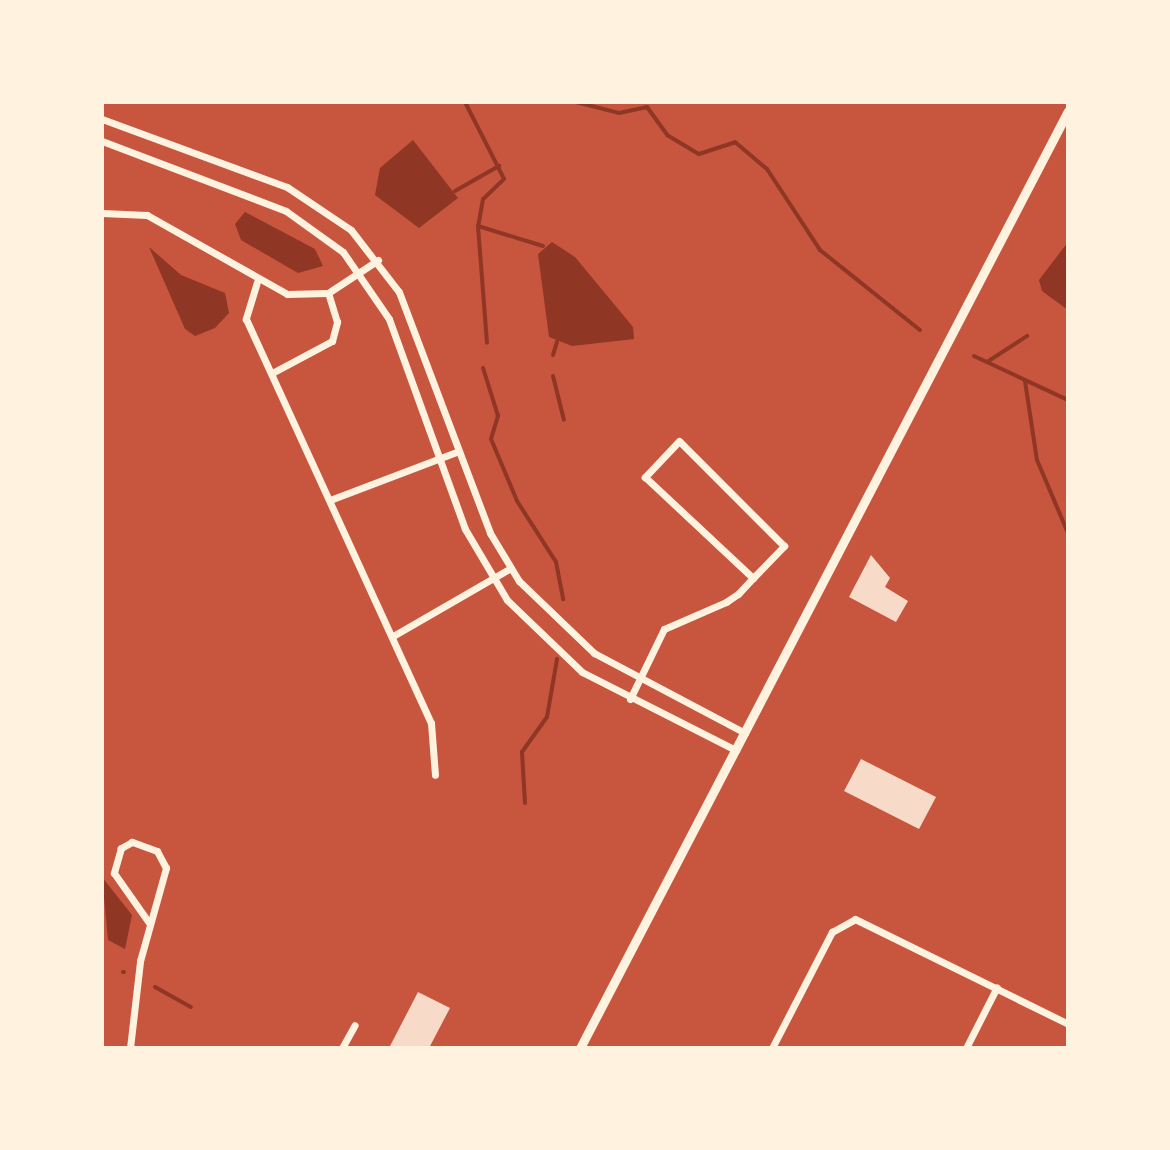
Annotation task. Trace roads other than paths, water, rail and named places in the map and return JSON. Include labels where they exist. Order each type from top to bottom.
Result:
[{"type":"street","points":[[580,1048],[1068,111]]},
{"type":"street","points":[[102,119],[287,187],[351,230],[378,260],[419,335],[459,451],[511,568],[568,635],[640,679],[745,733]]},
{"type":"street","points":[[102,141],[286,211],[361,273],[389,319],[439,458],[494,581],[562,657],[630,699],[736,750]]},
{"type":"street","points":[[102,213],[147,215],[257,282],[287,294],[328,293],[378,260]]},
{"type":"street","points":[[257,282],[246,319],[431,723],[435,775]]},
{"type":"street","points":[[272,373],[332,341],[337,322],[328,293]]},
{"type":"street","points":[[630,699],[664,629],[715,610],[753,578],[784,546],[679,441],[645,477],[753,578]]},
{"type":"street","points":[[330,500],[459,451]]},
{"type":"street","points":[[393,636],[494,581],[511,568]]},
{"type":"street","points":[[130,1048],[150,924],[166,868],[157,851],[132,842],[121,848],[114,873],[150,924]]},
{"type":"street","points":[[772,1048],[843,922],[869,921],[1068,1024]]},
{"type":"street","points":[[966,1048],[997,987]]},
{"type":"street","points":[[342,1048],[355,1025]]},
{"type":"waterway","points":[[465,102],[504,179],[483,199],[478,226],[487,343]]},
{"type":"waterway","points":[[576,102],[619,113],[647,107],[667,135],[699,154],[735,142],[767,169],[820,250],[920,330]]},
{"type":"waterway","points":[[455,191],[499,166]]},
{"type":"waterway","points":[[478,226],[543,246]]},
{"type":"waterway","points":[[987,362],[1027,336]]},
{"type":"waterway","points":[[553,355],[557,342]]},
{"type":"waterway","points":[[974,356],[1068,400]]},
{"type":"waterway","points":[[483,368],[498,416],[491,439],[517,501],[556,562],[563,599]]},
{"type":"waterway","points":[[553,376],[564,420]]},
{"type":"waterway","points":[[1025,381],[1037,460],[1068,533]]},
{"type":"waterway","points":[[525,803],[522,752],[547,717],[557,659]]},
{"type":"waterway","points":[[155,987],[191,1007]]}]
